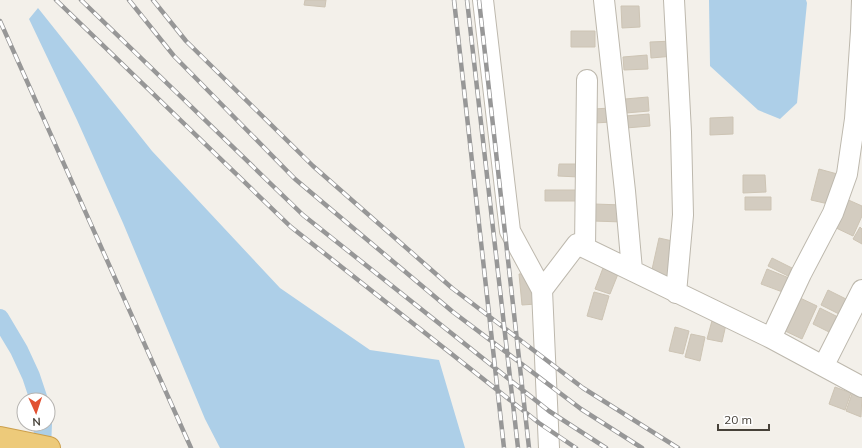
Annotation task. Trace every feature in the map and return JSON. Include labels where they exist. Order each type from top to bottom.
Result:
[{"type":"highway","points":[[0,438],[49,448]]},
{"type":"street","points":[[483,0],[510,231],[542,290],[550,448]]},
{"type":"street","points":[[604,0],[632,270]]},
{"type":"street","points":[[674,0],[681,124],[683,215],[676,293]]},
{"type":"street","points":[[771,338],[833,213],[847,174],[854,119],[862,0]]},
{"type":"street","points":[[585,248],[587,80]]},
{"type":"street","points":[[542,290],[577,244],[771,338],[824,365],[862,387]]},
{"type":"street","points":[[824,365],[862,290]]},
{"type":"water","points":[[709,0],[806,0],[807,3],[797,103],[780,119],[758,110],[710,66]]},
{"type":"water","points":[[38,8],[152,151],[280,288],[370,350],[439,360],[465,448],[220,448],[205,419],[123,223],[77,120],[29,19]]},
{"type":"building","points":[[305,0],[326,0],[325,7],[304,5]]},
{"type":"building","points":[[621,6],[639,6],[640,27],[622,28]]},
{"type":"building","points":[[571,31],[595,31],[595,47],[571,47]]},
{"type":"building","points":[[673,41],[674,56],[651,58],[650,42]]},
{"type":"building","points":[[647,55],[648,69],[624,70],[623,57]]},
{"type":"building","points":[[648,97],[649,111],[626,113],[625,99]]},
{"type":"building","points":[[611,108],[612,122],[594,123],[593,109]]},
{"type":"building","points":[[649,114],[650,126],[626,128],[625,116]]},
{"type":"building","points":[[733,117],[733,134],[710,135],[710,118]]},
{"type":"building","points":[[559,164],[579,164],[579,177],[558,176]]},
{"type":"building","points":[[819,169],[841,175],[833,205],[811,200]]},
{"type":"building","points":[[743,175],[765,175],[766,192],[743,193]]},
{"type":"building","points":[[545,190],[583,190],[583,201],[545,201]]},
{"type":"building","points":[[745,197],[771,197],[771,210],[745,210]]},
{"type":"building","points":[[844,198],[862,206],[862,216],[853,236],[832,226]]},
{"type":"building","points":[[594,204],[623,205],[623,222],[593,221]]},
{"type":"building","points":[[860,227],[862,229],[862,244],[853,239]]},
{"type":"building","points":[[659,238],[677,242],[670,277],[651,274]]},
{"type":"building","points":[[772,258],[792,268],[788,276],[768,266]]},
{"type":"building","points":[[603,268],[618,274],[610,294],[595,289]]},
{"type":"building","points":[[767,269],[794,280],[788,294],[761,284]]},
{"type":"building","points":[[532,273],[536,304],[522,305],[519,274]]},
{"type":"building","points":[[828,290],[848,300],[841,315],[821,305]]},
{"type":"building","points":[[594,292],[609,296],[602,320],[587,316]]},
{"type":"building","points":[[798,297],[817,306],[802,339],[783,330]]},
{"type":"building","points":[[820,308],[840,318],[833,334],[813,324]]},
{"type":"building","points":[[713,317],[727,320],[722,342],[707,339]]},
{"type":"building","points":[[675,327],[689,331],[683,354],[669,351]]},
{"type":"building","points":[[691,334],[705,337],[700,361],[685,357]]},
{"type":"building","points":[[835,387],[851,393],[845,410],[829,404]]},
{"type":"building","points":[[853,391],[862,394],[861,417],[846,411]]},
{"type":"waterway","points":[[0,318],[19,350],[36,392]]},
{"type":"waterway","points":[[42,448],[43,432]]},
{"type":"railway","points":[[56,0],[291,227],[539,423],[576,448]]},
{"type":"railway","points":[[81,0],[303,215],[549,411],[606,448]]},
{"type":"railway","points":[[129,0],[174,56],[295,179],[453,312],[581,409],[642,448]]},
{"type":"railway","points":[[153,0],[186,41],[313,166],[452,288],[583,388],[678,448]]},
{"type":"railway","points":[[454,0],[504,448]]},
{"type":"railway","points":[[467,0],[518,448]]},
{"type":"railway","points":[[479,0],[529,448]]},
{"type":"railway","points":[[0,21],[191,448]]}]
